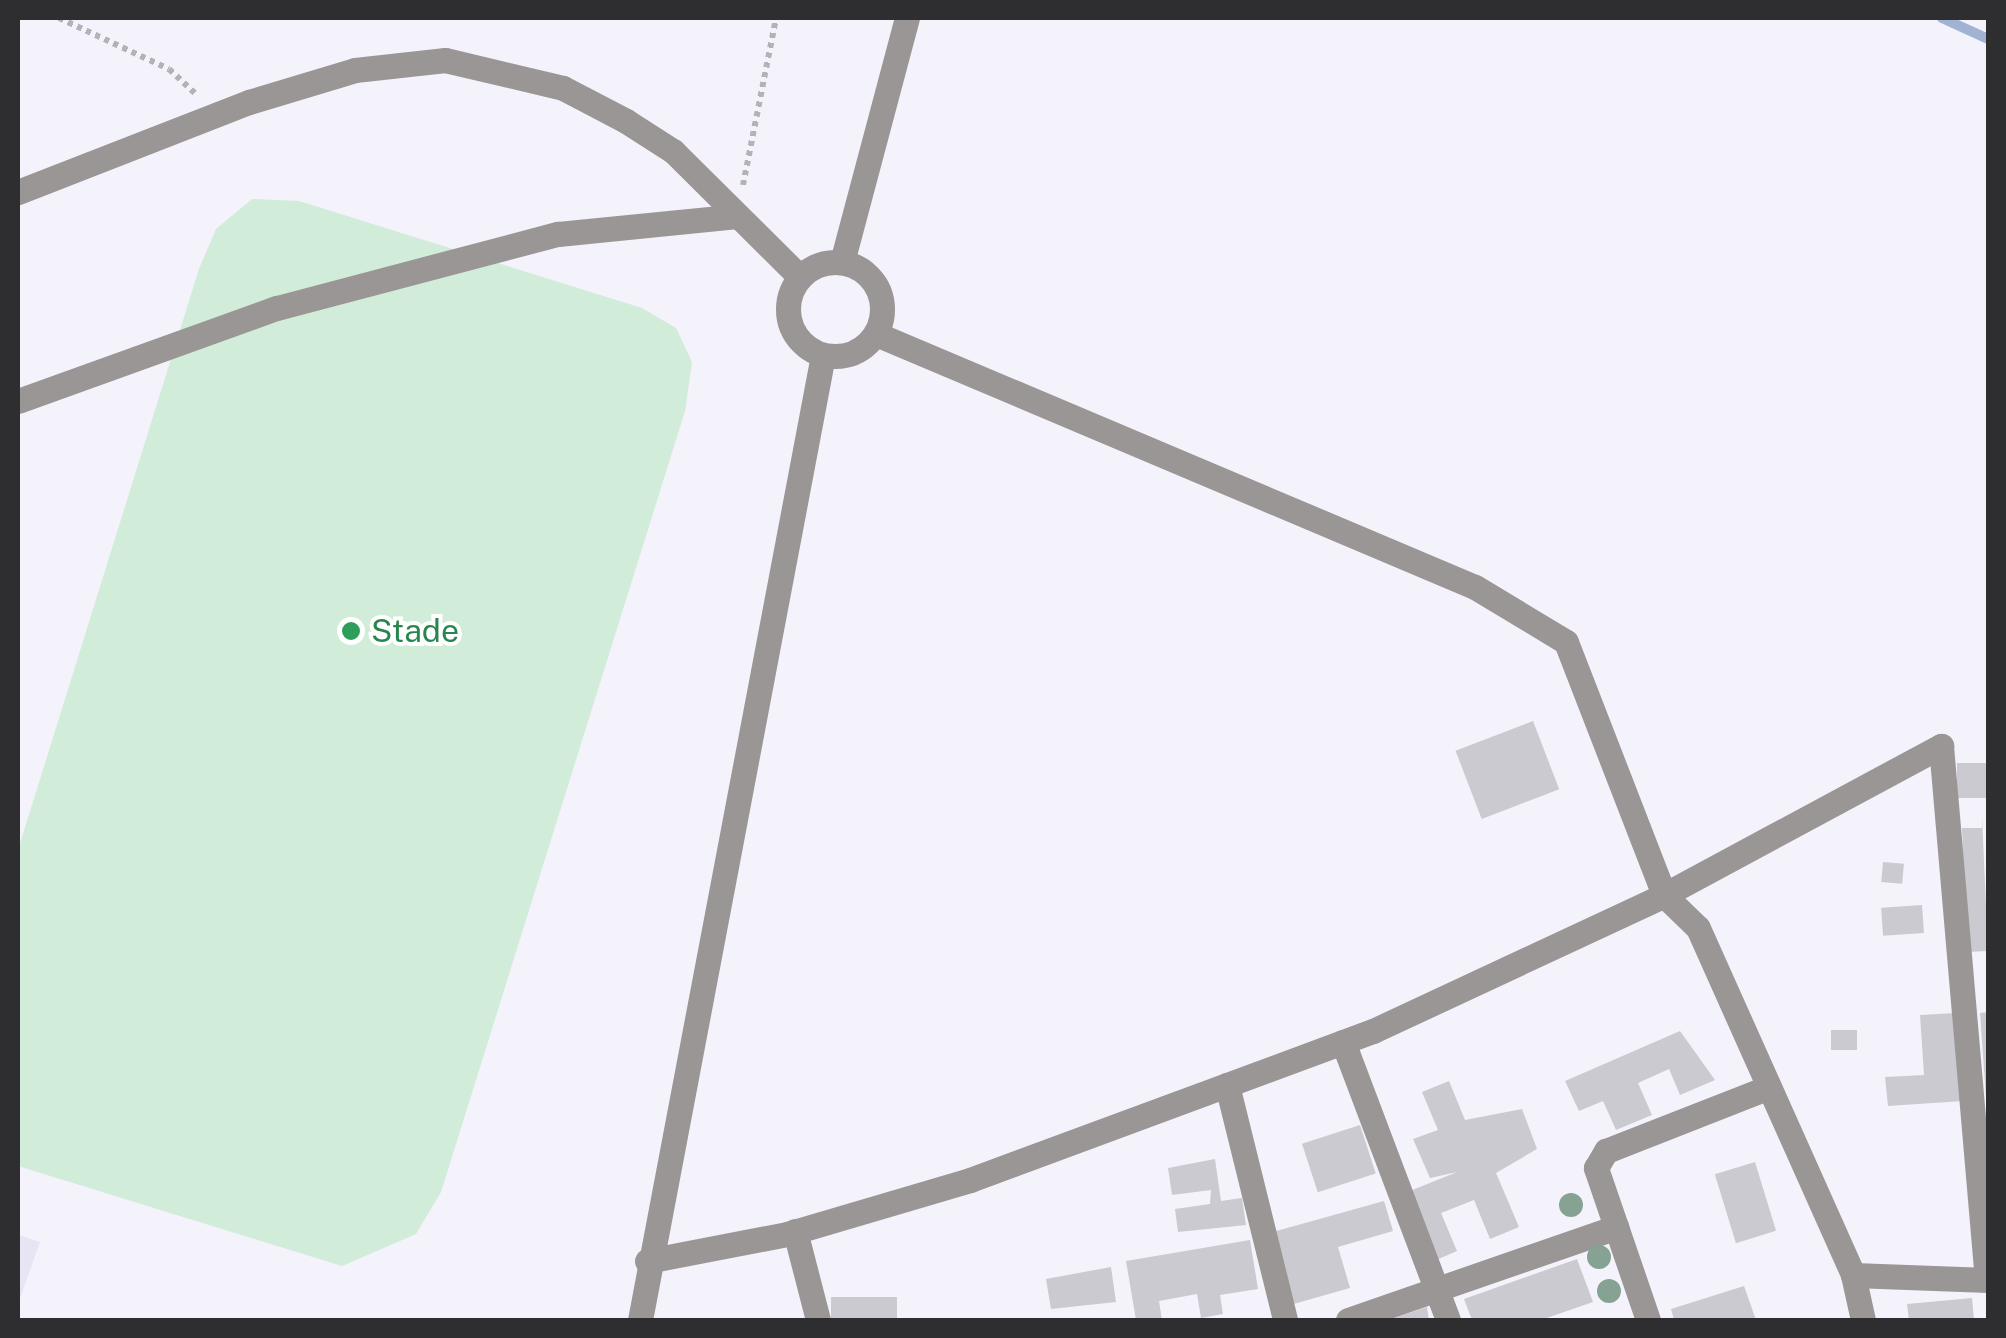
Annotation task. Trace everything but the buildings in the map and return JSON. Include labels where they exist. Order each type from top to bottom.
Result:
[{"type":"street","points":[[842,262],[907,18]]},
{"type":"street","points":[[18,192],[219,115],[355,70],[445,60],[501,68],[563,88],[657,141],[800,278]]},
{"type":"street","points":[[18,400],[277,308],[558,234],[658,217],[737,216]]},
{"type":"street","points":[[800,278],[842,262]]},
{"type":"street","points":[[800,278],[790,323],[823,355],[853,353],[876,334],[878,289],[842,262]]},
{"type":"street","points":[[876,334],[1540,618],[1583,670],[1664,895],[1698,928],[1852,1275],[1863,1320]]},
{"type":"street","points":[[640,1320],[647,1261],[823,355]]},
{"type":"street","points":[[647,1261],[795,1232],[970,1180],[1343,1042],[1664,895],[1941,746],[1988,1280],[1852,1275]]},
{"type":"street","points":[[1343,1042],[1448,1320]]},
{"type":"street","points":[[1227,1085],[1276,1319]]},
{"type":"street","points":[[1648,1320],[1596,1168],[1606,1151],[1768,1087]]},
{"type":"street","points":[[1348,1320],[1616,1227]]},
{"type":"street","points":[[795,1232],[818,1320]]},
{"type":"path","points":[[60,18],[169,69],[219,115]]},
{"type":"path","points":[[737,216],[776,18]]},
{"type":"shaded area","points":[[18,1235],[40,1242],[18,1304]]},
{"type":"green space","name":"Stade","points":[[252,199],[299,201],[642,308],[676,328],[692,362],[685,411],[441,1192],[416,1234],[342,1266],[18,1166],[18,850],[199,269],[216,229]]},
{"type":"waterway","points":[[1942,18],[1988,39]]},
{"type":"place","name":"Stade","points":[[351,631]]}]
